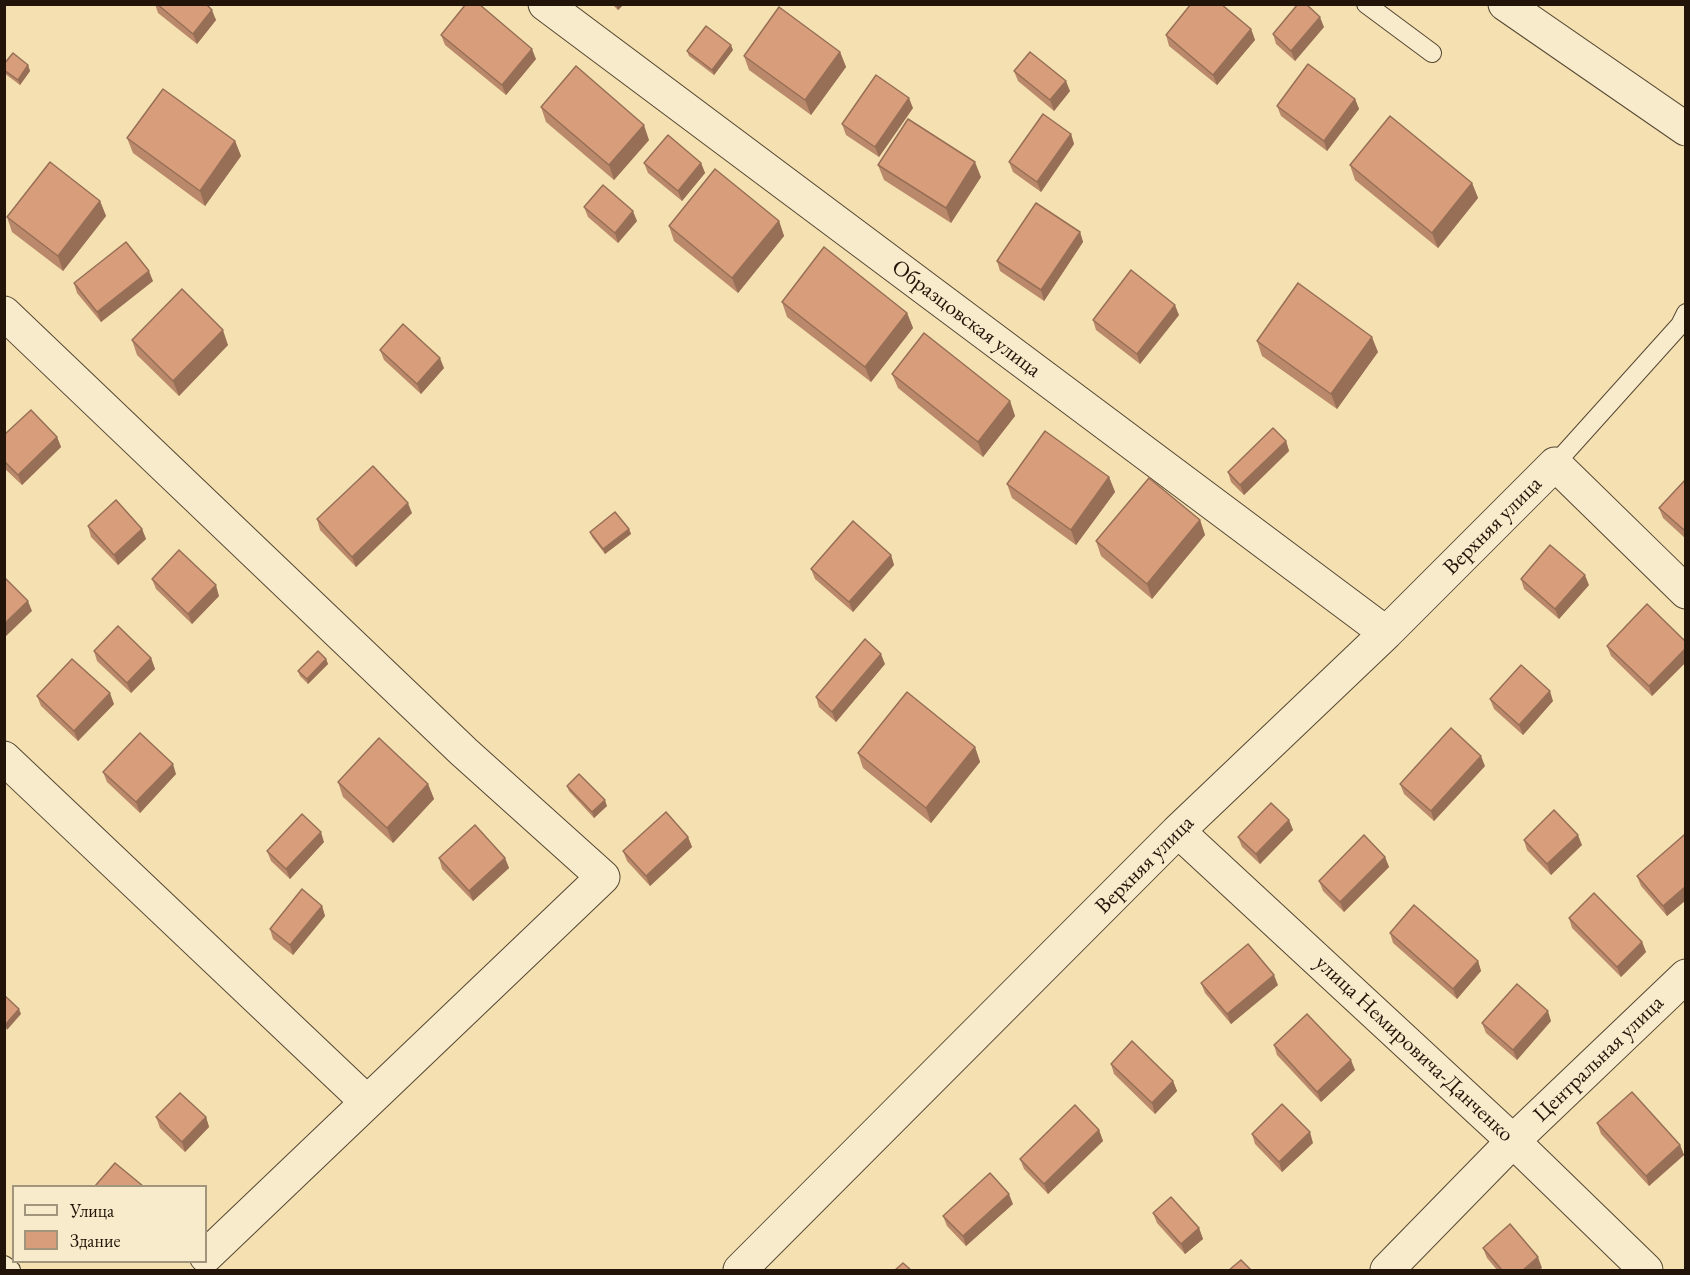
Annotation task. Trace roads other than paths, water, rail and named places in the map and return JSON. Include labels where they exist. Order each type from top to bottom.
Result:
[{"type":"street","name":"Образцовская улица","points":[[545,4],[1386,633]]},
{"type":"street","points":[[1507,5],[1686,129]]},
{"type":"street","points":[[4,313],[464,752],[603,877],[207,1255]]},
{"type":"street","name":"Верхняя улица","points":[[740,1270],[1178,831],[1386,633],[1555,464]]},
{"type":"street","points":[[1555,464],[1686,592]]},
{"type":"street","points":[[4,758],[367,1102]]},
{"type":"street","name":"улица Немировича-Данченко","points":[[1178,831],[1513,1141],[1646,1270]]},
{"type":"street","name":"Центральная улица","points":[[1387,1270],[1513,1141],[1686,976]]},
{"type":"lane","points":[[1366,4],[1432,53]]},
{"type":"lane","points":[[1555,464],[1680,325],[1686,313]]},
{"type":"lane","points":[[4,1265],[11,1270]]}]
